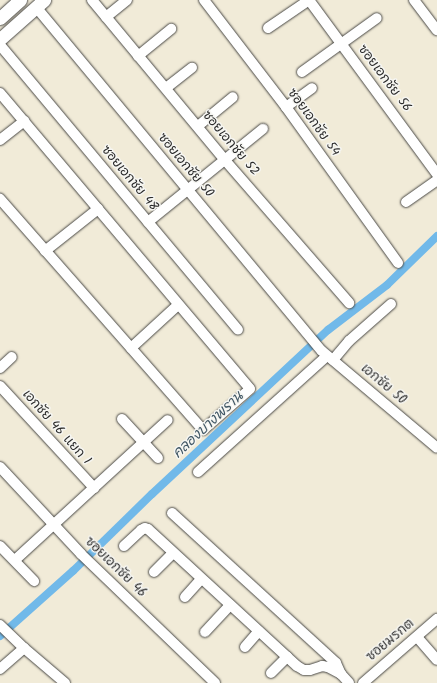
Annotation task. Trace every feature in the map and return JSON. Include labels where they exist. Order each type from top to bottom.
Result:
[{"type":"main road","points":[[0,18],[20,0]]},
{"type":"main road","points":[[0,39],[40,4]]},
{"type":"street","name":"ซอยเอกชัย 52","points":[[92,0],[224,159],[348,303]]},
{"type":"street","points":[[106,17],[127,0]]},
{"type":"street","name":"ซอยเอกชัย 54","points":[[204,0],[286,107],[398,263]]},
{"type":"street","points":[[268,28],[309,0]]},
{"type":"street","name":"ซอยเอกชัย 56","points":[[309,0],[437,174]]},
{"type":"street","points":[[414,0],[437,30]]},
{"type":"street","name":"ซอยเอกชัย 50","points":[[40,4],[188,189],[314,341]]},
{"type":"street","points":[[302,72],[377,18]]},
{"type":"street","points":[[138,56],[171,29]]},
{"type":"street","name":"ซอยเอกชัย 48","points":[[0,45],[238,330]]},
{"type":"street","points":[[166,88],[192,68]]},
{"type":"street","points":[[286,107],[312,88]]},
{"type":"street","points":[[0,93],[250,389],[203,430],[0,199]]},
{"type":"street","points":[[198,126],[233,97]]},
{"type":"street","points":[[0,140],[24,122]]},
{"type":"street","points":[[148,222],[263,129]]},
{"type":"street","points":[[406,202],[437,180]]},
{"type":"street","points":[[45,251],[98,209]]},
{"type":"street","points":[[198,472],[327,356],[350,341],[391,304]]},
{"type":"street","points":[[131,348],[178,305]]},
{"type":"street","name":"เอกชัย 50","points":[[314,341],[327,356],[437,448]]},
{"type":"street","points":[[0,368],[12,357]]},
{"type":"street","name":"เอกชัย 46 แยก 1","points":[[0,386],[94,488]]},
{"type":"street","points":[[122,419],[158,458]]},
{"type":"street","points":[[15,560],[168,420]]},
{"type":"street","name":"ซอยเอกชัย 46","points":[[0,468],[81,554],[215,683]]},
{"type":"street","points":[[172,513],[336,663],[341,674],[349,683]]},
{"type":"street","points":[[124,546],[145,528],[287,657],[304,670],[310,670],[322,666],[341,674]]},
{"type":"street","points":[[0,546],[34,581]]},
{"type":"street","points":[[154,572],[173,553]]},
{"type":"street","points":[[185,597],[202,579]]},
{"type":"street","points":[[205,632],[230,605]]},
{"type":"street","name":"ซอยมรกต","points":[[362,683],[437,619]]},
{"type":"street","points":[[0,625],[65,683]]},
{"type":"street","points":[[245,647],[259,631]]},
{"type":"street","points":[[417,637],[437,660]]},
{"type":"street","points":[[0,669],[24,648]]},
{"type":"street","points":[[271,672],[287,657]]},
{"type":"waterway","name":"คลองบางพราน","points":[[0,636],[73,571],[152,494],[328,330],[387,285],[437,236]]}]
